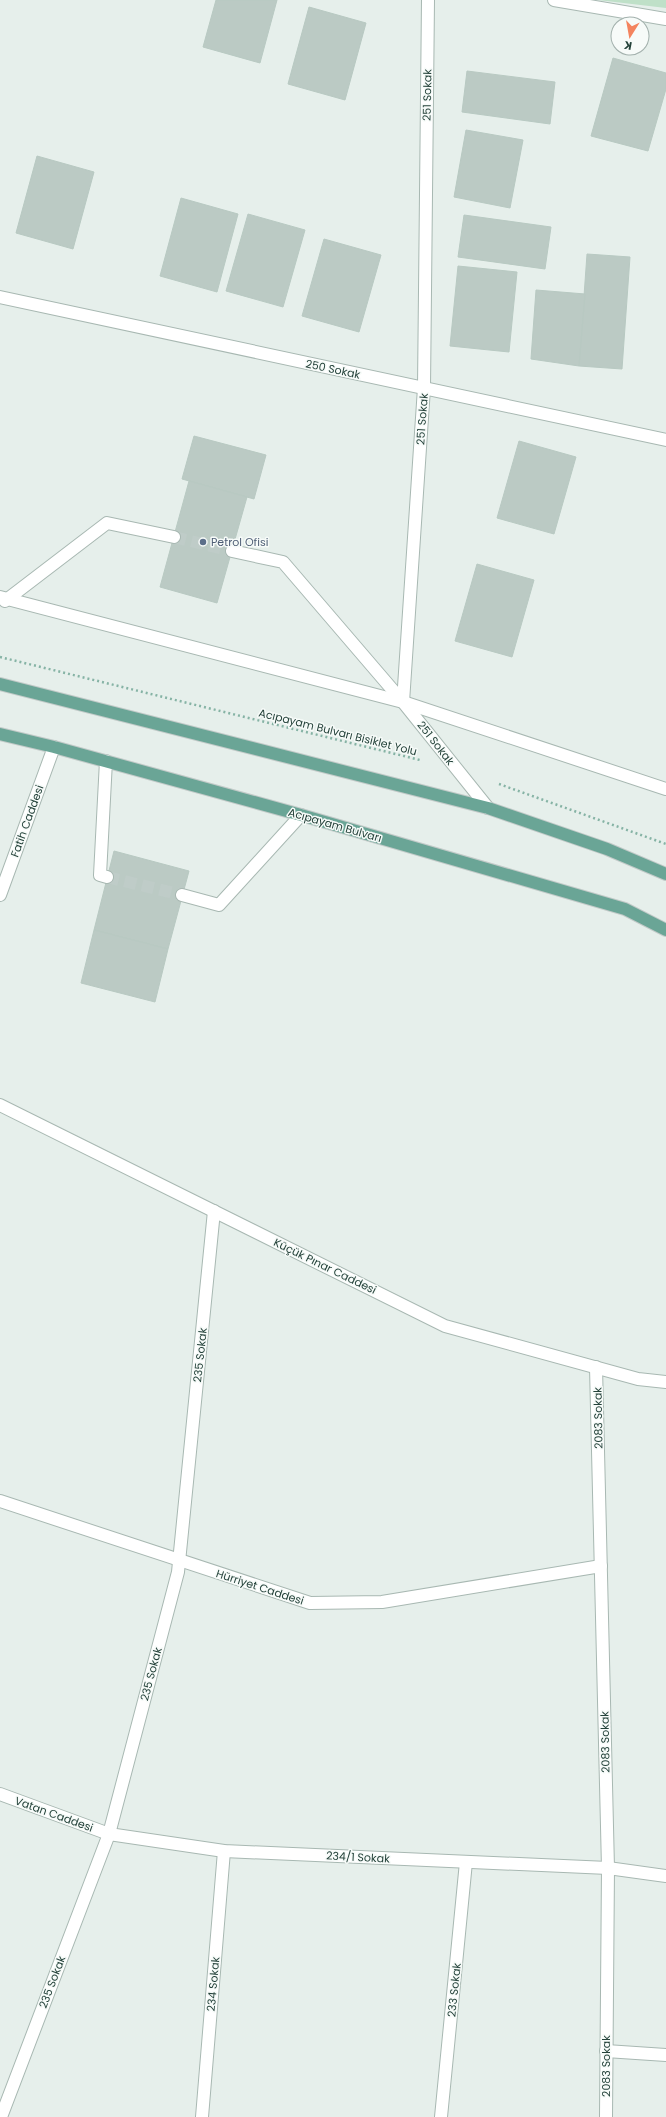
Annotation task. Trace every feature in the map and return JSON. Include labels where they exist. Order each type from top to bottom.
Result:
[{"type":"main road","points":[[0,684],[488,808],[608,849],[666,874]]},
{"type":"main road","name":"Acıpayam Bulvarı","points":[[0,734],[54,747],[301,815],[625,909],[666,930]]},
{"type":"street","name":"251 Sokak","points":[[428,0],[424,388],[403,702],[488,808]]},
{"type":"street","points":[[554,0],[666,19]]},
{"type":"street","name":"250 Sokak","points":[[0,297],[666,440]]},
{"type":"street","points":[[3,600],[107,523],[174,537]]},
{"type":"street","points":[[232,551],[283,562],[403,702]]},
{"type":"street","points":[[3,600],[403,702],[666,789]]},
{"type":"street","name":"Fatih Caddesi","points":[[0,895],[54,747]]},
{"type":"street","points":[[106,761],[100,874],[108,876]]},
{"type":"street","points":[[182,895],[219,905],[301,815]]},
{"type":"street","name":"Küçük Pınar Caddesi","points":[[0,1105],[445,1326],[638,1379],[666,1382]]},
{"type":"street","name":"235 Sokak","points":[[1,2117],[109,1834],[178,1572],[214,1211]]},
{"type":"street","name":"2083 Sokak","points":[[596,1368],[608,1868],[606,2117]]},
{"type":"street","name":"Hürriyet Caddesi","points":[[0,1501],[310,1603],[382,1602],[601,1566]]},
{"type":"street","name":"Vatan Caddesi","points":[[0,1794],[109,1834]]},
{"type":"street","name":"234/1 Sokak","points":[[109,1834],[224,1851],[608,1868],[666,1876]]},
{"type":"street","name":"234 Sokak","points":[[202,2117],[224,1851]]},
{"type":"street","name":"233 Sokak","points":[[441,2117],[466,1862]]},
{"type":"street","points":[[606,2051],[666,2055]]},
{"type":"path","name":"Acıpayam Bulvarı Bisiklet Yolu","points":[[0,657],[456,769]]},
{"type":"path","points":[[493,782],[666,844]]},
{"type":"green space","points":[[598,0],[666,0],[666,8]]},
{"type":"building","points":[[216,0],[277,0],[260,63],[203,47]]},
{"type":"building","points":[[309,7],[366,23],[345,100],[288,84]]},
{"type":"building","points":[[613,58],[666,73],[666,89],[648,151],[591,136]]},
{"type":"building","points":[[467,71],[555,82],[550,124],[462,112]]},
{"type":"building","points":[[466,130],[523,140],[510,208],[454,197]]},
{"type":"building","points":[[37,156],[94,172],[73,249],[16,233]]},
{"type":"building","points":[[181,198],[238,214],[217,292],[160,276]]},
{"type":"building","points":[[248,214],[305,230],[283,307],[226,291]]},
{"type":"building","points":[[464,215],[551,227],[545,269],[458,257]]},
{"type":"building","points":[[324,239],[381,255],[359,332],[302,316]]},
{"type":"building","points":[[587,254],[630,257],[622,369],[579,366]]},
{"type":"building","points":[[458,266],[517,272],[509,352],[450,346]]},
{"type":"building","points":[[536,290],[585,294],[579,366],[531,359]]},
{"type":"building","points":[[194,436],[266,455],[254,499],[182,479]]},
{"type":"building","points":[[519,441],[576,457],[554,534],[497,518]]},
{"type":"building","points":[[189,481],[247,497],[217,603],[160,587]]},
{"type":"building","points":[[477,564],[534,580],[512,657],[455,641]]},
{"type":"building","points":[[114,851],[189,871],[168,949],[94,930]]},
{"type":"building","points":[[94,930],[168,949],[155,1002],[81,983]]},
{"type":"tunnel","points":[[174,537],[232,551]]},
{"type":"tunnel","points":[[107,877],[182,895]]},
{"type":"place","name":"Petrol Ofisi","points":[[203,542]]}]
